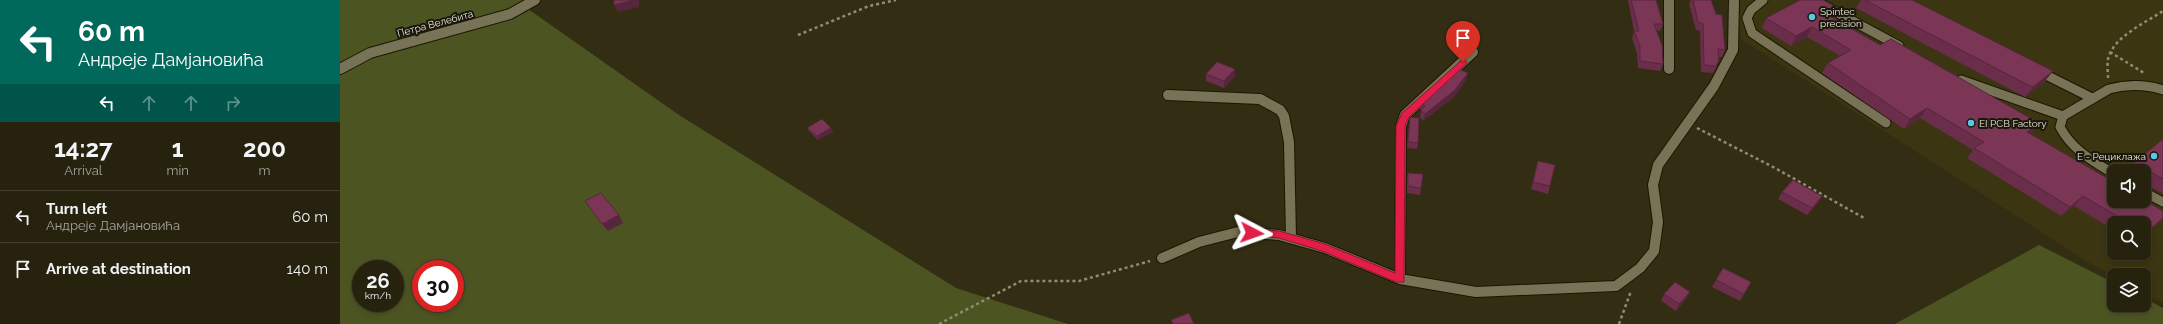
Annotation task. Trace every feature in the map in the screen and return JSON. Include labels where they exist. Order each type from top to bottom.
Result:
[{"type":"street","name":"Петра Велебита","points":[[340,68],[370,53],[510,14],[536,0]]},
{"type":"street","points":[[1669,0],[1669,69]]},
{"type":"street","points":[[1162,258],[1199,242],[1238,232],[1279,234],[1325,248],[1400,279],[1476,292],[1616,286],[1640,268],[1654,251],[1658,222],[1653,185],[1658,164],[1714,86],[1733,50],[1734,0]]},
{"type":"street","points":[[1400,279],[1401,126],[1405,115],[1473,52]]},
{"type":"street","points":[[1168,96],[1260,100],[1280,110],[1284,116],[1289,142],[1291,238]]},
{"type":"lane","points":[[1763,0],[1749,11],[1747,15],[1748,28],[1752,33],[1886,123]]},
{"type":"lane","points":[[1814,0],[1904,49]]},
{"type":"lane","points":[[2031,67],[2092,98]]},
{"type":"lane","points":[[1952,75],[1965,83],[2063,116]]},
{"type":"lane","points":[[2107,170],[2089,160],[2067,140],[2060,127],[2063,116],[2109,89],[2137,83],[2163,90]]},
{"type":"lane","points":[[2151,196],[2163,202]]},
{"type":"path","points":[[798,35],[868,6],[896,0]]},
{"type":"path","points":[[2109,89],[2108,60],[2110,52],[2117,42],[2163,11]]},
{"type":"path","points":[[2110,52],[2145,73]]},
{"type":"path","points":[[1688,123],[1775,168],[1864,218]]},
{"type":"path","points":[[939,324],[1022,281],[1079,281],[1162,258]]},
{"type":"path","points":[[1619,324],[1632,289]]},
{"type":"shaded area","points":[[1740,0],[2163,0],[2163,303],[2151,297],[2151,268],[2107,268],[2107,272],[2091,264],[1741,39],[1738,22]]},
{"type":"green space","points":[[340,0],[524,0],[528,9],[679,115],[956,288],[1068,324],[340,324]]},
{"type":"green space","points":[[2039,245],[2107,279],[2107,312],[2151,312],[2151,302],[2163,308],[2163,324],[1895,324]]},
{"type":"building","points":[[614,0],[635,0],[614,5]]},
{"type":"building","points":[[1631,0],[1656,0],[1663,24],[1654,24],[1662,45],[1663,64],[1640,61],[1640,46],[1634,31],[1639,31]]},
{"type":"building","points":[[1693,0],[1711,0],[1716,14],[1722,15],[1725,50],[1718,49],[1719,60],[1716,66],[1704,65],[1703,24],[1698,22]]},
{"type":"building","name":"EI PCB Factory","points":[[1800,0],[1823,0],[1840,10],[1829,16],[1880,45],[1891,39],[2039,123],[2027,132],[2107,178],[2107,208],[2151,208],[2151,204],[2163,211],[2163,218],[2151,229],[2151,216],[2117,216],[2083,196],[2070,207],[1974,148],[1984,142],[1927,108],[1910,119],[1828,63],[1851,50],[1812,27],[1796,36],[1766,18]]},
{"type":"building","points":[[1865,0],[1912,0],[2053,71],[2033,87]]},
{"type":"building","points":[[1217,62],[1235,69],[1224,81],[1206,74]]},
{"type":"building","points":[[1458,69],[1468,73],[1455,90],[1425,114],[1421,110],[1425,106],[1421,103]]},
{"type":"building","points":[[1410,117],[1419,118],[1418,143],[1408,142]]},
{"type":"building","points":[[822,119],[831,128],[817,136],[807,128]]},
{"type":"building","points":[[2163,139],[2163,179],[2151,172],[2151,164],[2134,163]]},
{"type":"building","points":[[1538,161],[1555,165],[1550,186],[1533,182]]},
{"type":"building","points":[[1408,173],[1423,174],[1421,188],[1408,186]]},
{"type":"building","points":[[1793,180],[1822,196],[1812,208],[1782,192]]},
{"type":"building","points":[[601,193],[619,215],[602,224],[585,201]]},
{"type":"building","points":[[1723,268],[1751,282],[1744,294],[1716,280]]},
{"type":"building","points":[[1675,282],[1690,292],[1679,304],[1664,294]]},
{"type":"building","points":[[1189,313],[1194,324],[1173,324],[1171,320]]},
{"type":"place","name":"Spintec precision","points":[[1812,17]]},
{"type":"place","name":"EI PCB Factory","points":[[1971,123]]},
{"type":"place","name":"Е - Рециклажа","points":[[2154,156]]},
{"type":"route","points":[[1252,233],[1279,234],[1325,248],[1400,279],[1401,126],[1405,115],[1463,62]]}]
